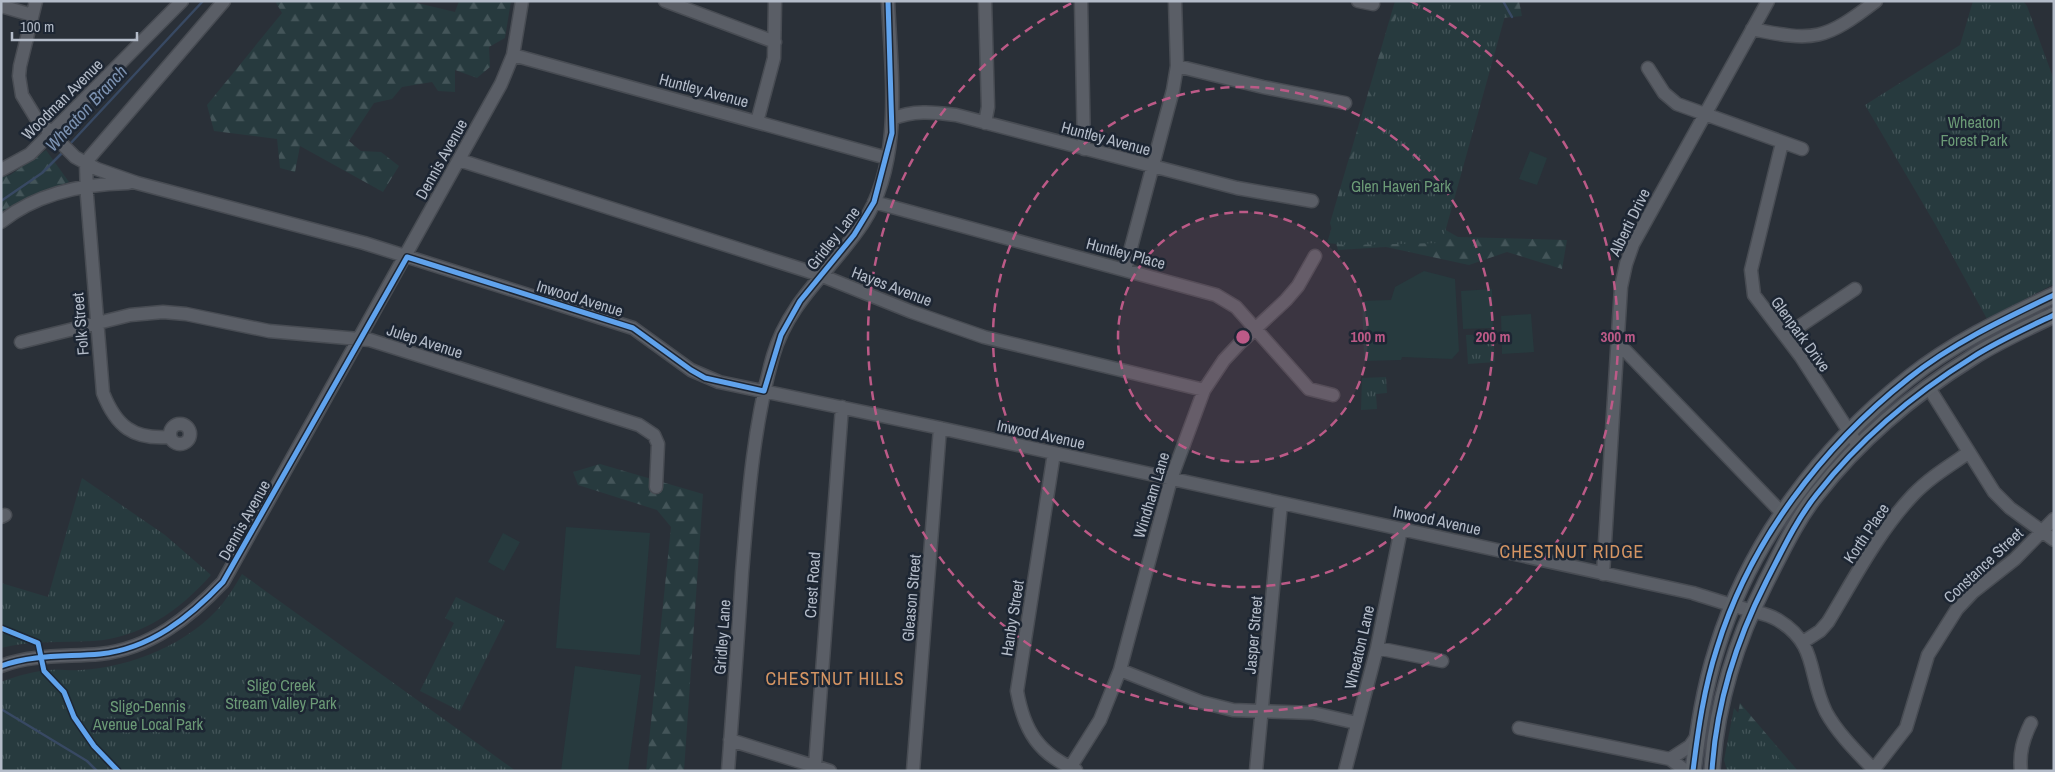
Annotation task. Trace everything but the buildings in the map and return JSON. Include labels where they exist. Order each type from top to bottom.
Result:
[{"type":"main road","points":[[1693,771],[1706,688],[1717,648],[1733,605],[1783,514],[1828,453],[1848,432],[1919,371],[1990,326],[2054,295]]},
{"type":"main road","points":[[1712,771],[1718,723],[1728,678],[1751,611],[1788,540],[1816,494],[1859,446],[1929,388],[1973,356],[2054,315]]},
{"type":"street","name":"Inwood Avenue","points":[[36,1],[19,76],[22,95],[36,118],[75,157],[86,164],[137,183],[364,243],[633,328],[704,378],[1694,593],[1751,611],[1763,612],[1797,634],[1803,642],[1808,650],[1820,699],[1827,714],[1843,736],[1875,770]]},
{"type":"street","name":"Woodman Avenue","points":[[1,170],[30,154],[55,136],[182,1]]},
{"type":"street","points":[[86,164],[224,1]]},
{"type":"street","name":"Dennis Avenue","points":[[1,666],[41,657],[102,654],[128,648],[156,636],[198,608],[223,582],[407,257],[501,84],[513,55],[522,1]]},
{"type":"street","points":[[665,1],[776,42]]},
{"type":"street","points":[[757,122],[774,58],[776,42],[775,1]]},
{"type":"street","name":"Gridley Lane","points":[[728,771],[750,473],[757,423],[764,391],[781,335],[800,301],[854,235],[874,202],[892,133],[888,1]]},
{"type":"street","points":[[985,1],[988,107],[985,122]]},
{"type":"street","points":[[1081,1],[1084,149]]},
{"type":"street","points":[[1125,270],[1173,90],[1177,66],[1175,1]]},
{"type":"street","points":[[1358,1],[1374,4]]},
{"type":"street","name":"Alberti Drive","points":[[1603,574],[1619,344],[1621,287],[1626,264],[1633,244],[1768,1]]},
{"type":"street","points":[[1752,30],[1808,38],[1827,33],[1846,24],[1876,1]]},
{"type":"street","points":[[1,6],[32,15]]},
{"type":"street","name":"Huntley Avenue","points":[[513,55],[887,158]]},
{"type":"street","points":[[1177,66],[1263,87],[1344,103]]},
{"type":"street","points":[[1648,68],[1664,92],[1677,104],[1704,116],[1802,149]]},
{"type":"street","name":"Huntley Avenue","points":[[892,119],[903,114],[933,111],[985,122],[1236,188],[1312,201]]},
{"type":"street","name":"Glenpark Drive","points":[[1782,143],[1750,276],[1754,294],[1758,303],[1785,336],[1859,446]]},
{"type":"street","name":"Hayes Avenue","points":[[459,160],[820,275],[912,312],[984,337],[1204,390]]},
{"type":"street","name":"Folk Street","points":[[86,164],[96,324],[103,393],[118,421],[130,431],[144,436],[170,437]]},
{"type":"street","name":"Inwood Avenue","points":[[86,185],[137,183]]},
{"type":"street","points":[[1,222],[28,205],[86,185]]},
{"type":"street","name":"Huntley Place","points":[[874,202],[1216,294],[1228,301],[1309,389],[1333,395]]},
{"type":"street","name":"Windham Lane","points":[[1073,770],[1100,720],[1120,670],[1171,479],[1204,390],[1224,360],[1298,286],[1314,256]]},
{"type":"street","points":[[1785,336],[1855,290]]},
{"type":"street","name":"Julep Avenue","points":[[21,342],[130,315],[163,312],[269,331],[370,340],[640,425],[654,435],[658,444],[656,487]]},
{"type":"street","points":[[1619,344],[1783,514]]},
{"type":"street","points":[[1929,388],[1994,492],[2010,508],[2054,540]]},
{"type":"street","name":"Crest Road","points":[[815,766],[842,408]]},
{"type":"street","name":"Gleason Street","points":[[913,771],[940,428]]},
{"type":"street","name":"Korth Place","points":[[1803,642],[1820,631],[1828,622],[1881,535],[1913,494],[1930,478],[1968,453]]},
{"type":"street","name":"Hanby Street","points":[[1054,454],[1017,691],[1020,710],[1037,744],[1056,760],[1073,770]]},
{"type":"street","name":"Jasper Street","points":[[1256,771],[1281,503]]},
{"type":"street","name":"Constance Street","points":[[1875,770],[1906,728],[1928,655],[1946,625],[1973,592],[2015,559],[2054,520]]},
{"type":"street","name":"Wheaton Lane","points":[[1345,771],[1377,648],[1401,529]]},
{"type":"street","points":[[1377,648],[1442,661]]},
{"type":"street","points":[[1120,670],[1200,702],[1233,710],[1313,713],[1357,724]]},
{"type":"street","points":[[2021,771],[2020,753],[2024,738],[2031,724]]},
{"type":"street","points":[[1519,728],[1670,759],[1686,771]]},
{"type":"street","points":[[1670,759],[1690,746],[1697,736]]},
{"type":"street","points":[[730,740],[830,771]]},
{"type":"green space","points":[[275,1],[409,1],[455,12],[459,1],[511,1],[505,38],[489,47],[490,67],[477,78],[455,70],[455,92],[438,91],[432,82],[402,87],[392,99],[374,103],[349,141],[361,151],[381,152],[399,166],[383,192],[300,146],[295,172],[280,168],[277,139],[214,131],[207,105],[282,13]]},
{"type":"green space","name":"Glen Haven Park","points":[[1395,1],[1519,1],[1522,16],[1503,18],[1444,229],[1458,237],[1567,240],[1562,269],[1507,252],[1469,265],[1386,247],[1338,250],[1330,223]]},
{"type":"green space","name":"Glen Haven Park","points":[[1401,1],[1498,1],[1505,16],[1442,243],[1346,245],[1327,243]]},
{"type":"green space","name":"Wheaton Forest Park","points":[[1973,1],[2023,1],[2027,6],[2054,80],[2054,284],[1987,319],[1935,224],[1865,105],[1960,45]]},
{"type":"green space","points":[[46,150],[69,182],[29,197],[1,212],[1,177],[10,175]]},
{"type":"green space","points":[[1530,151],[1547,158],[1537,185],[1519,179]]},
{"type":"green space","points":[[1424,271],[1455,279],[1459,351],[1452,359],[1402,357],[1401,360],[1364,361],[1362,301],[1391,300],[1395,287]]},
{"type":"green space","points":[[1492,289],[1493,328],[1463,329],[1461,291]]},
{"type":"green space","points":[[1531,314],[1534,352],[1502,354],[1501,316]]},
{"type":"green space","points":[[1493,334],[1495,362],[1468,364],[1466,335]]},
{"type":"green space","points":[[1386,377],[1387,393],[1376,394],[1377,409],[1361,410],[1362,378]]},
{"type":"green space","points":[[600,464],[703,494],[684,771],[646,771],[671,527],[657,510],[578,485],[573,472]]},
{"type":"green space","points":[[82,478],[165,535],[211,575],[173,610],[143,628],[127,634],[111,639],[93,641],[36,643],[1,648],[1,583],[48,597]]},
{"type":"green space","points":[[566,527],[650,533],[640,655],[556,648]]},
{"type":"green space","points":[[503,533],[520,542],[504,571],[488,562]]},
{"type":"green space","name":"Sligo Creek Stream Valley Park","points":[[242,574],[516,771],[1,771],[1,682],[25,674],[44,671],[100,668],[120,664],[158,651],[194,630],[209,618],[226,600]]},
{"type":"green space","points":[[456,597],[505,621],[460,711],[420,691],[454,623],[445,618]]},
{"type":"green space","points":[[575,666],[641,675],[628,771],[561,771]]},
{"type":"green space","points":[[1740,703],[1798,771],[1727,771]]},
{"type":"green space","points":[[1734,708],[1790,771],[1727,771],[1724,760]]},
{"type":"waterway","name":"Wheaton Branch","points":[[69,145],[203,1]]},
{"type":"waterway","points":[[1503,1],[1512,17]]},
{"type":"waterway","name":"Wheaton Branch","points":[[1,201],[42,173],[64,151]]},
{"type":"waterway","points":[[1,709],[87,761],[97,771]]},
{"type":"cycle path","points":[[1,666],[25,659],[100,654],[136,646],[183,619],[223,582],[407,257],[633,328],[705,378],[764,391],[781,335],[800,301],[854,235],[874,202],[892,133],[888,1]]},
{"type":"cycle path","points":[[1693,771],[1708,678],[1731,609],[1749,570],[1769,534],[1793,499],[1847,434],[1909,378],[1961,343],[2054,295]]},
{"type":"cycle path","points":[[1712,771],[1714,746],[1723,698],[1745,627],[1789,537],[1809,504],[1851,455],[1909,402],[1951,371],[1983,351],[2054,315]]},
{"type":"cycle path","points":[[1,628],[38,643],[44,671],[64,692],[74,717],[94,746],[118,771]]},
{"type":"district","name":"CHESTNUT RIDGE","points":[[1572,551]]},
{"type":"district","name":"CHESTNUT HILLS","points":[[835,678]]},
{"type":"park label","name":"Sligo-Dennis Avenue Local Park","points":[[148,715]]}]
